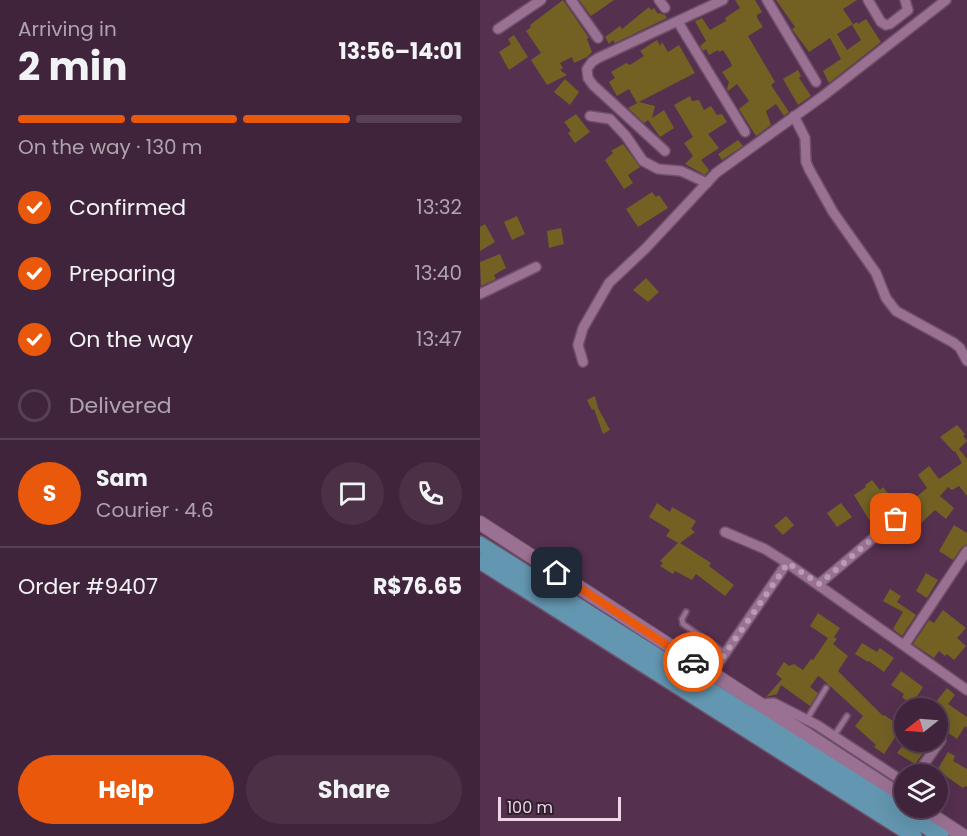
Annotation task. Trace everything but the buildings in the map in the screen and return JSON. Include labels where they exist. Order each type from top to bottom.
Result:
[{"type":"main road","points":[[480,544],[941,836]]},
{"type":"main road","points":[[480,561],[914,836]]},
{"type":"street","points":[[498,29],[541,0]]},
{"type":"street","points":[[572,0],[598,38]]},
{"type":"street","points":[[665,151],[593,85],[588,78],[587,69],[598,58],[723,0]]},
{"type":"street","points":[[767,0],[816,82]]},
{"type":"street","points":[[868,0],[881,22],[886,25],[908,10],[904,0]]},
{"type":"street","points":[[583,362],[578,345],[583,328],[609,283],[646,248],[716,172],[878,54],[946,0]]},
{"type":"street","points":[[678,22],[745,132]]},
{"type":"street","points":[[590,116],[610,119],[626,136],[643,161],[658,169],[681,171],[707,183]]},
{"type":"street","points":[[794,116],[806,138],[806,162],[809,169],[833,212],[876,273],[886,298],[896,311],[954,343],[960,348],[967,361]]},
{"type":"street","points":[[480,294],[536,267]]},
{"type":"street","points":[[819,584],[896,519]]},
{"type":"street","points":[[480,523],[758,704],[813,730],[834,736],[894,775]]},
{"type":"street","points":[[725,532],[765,549],[788,563],[967,690]]},
{"type":"street","points":[[905,644],[967,551]]},
{"type":"street","points":[[711,674],[788,563]]},
{"type":"street","points":[[758,704],[774,703],[807,720],[813,730],[894,791]]},
{"type":"street","points":[[936,818],[963,836]]},
{"type":"lane","points":[[686,612],[681,621],[683,624],[724,653]]},
{"type":"lane","points":[[807,720],[826,688]]},
{"type":"lane","points":[[834,736],[848,716]]},
{"type":"way so far","points":[[693,662],[711,674],[788,563],[819,584],[896,519]]},
{"type":"route","points":[[557,573],[693,662]]}]
